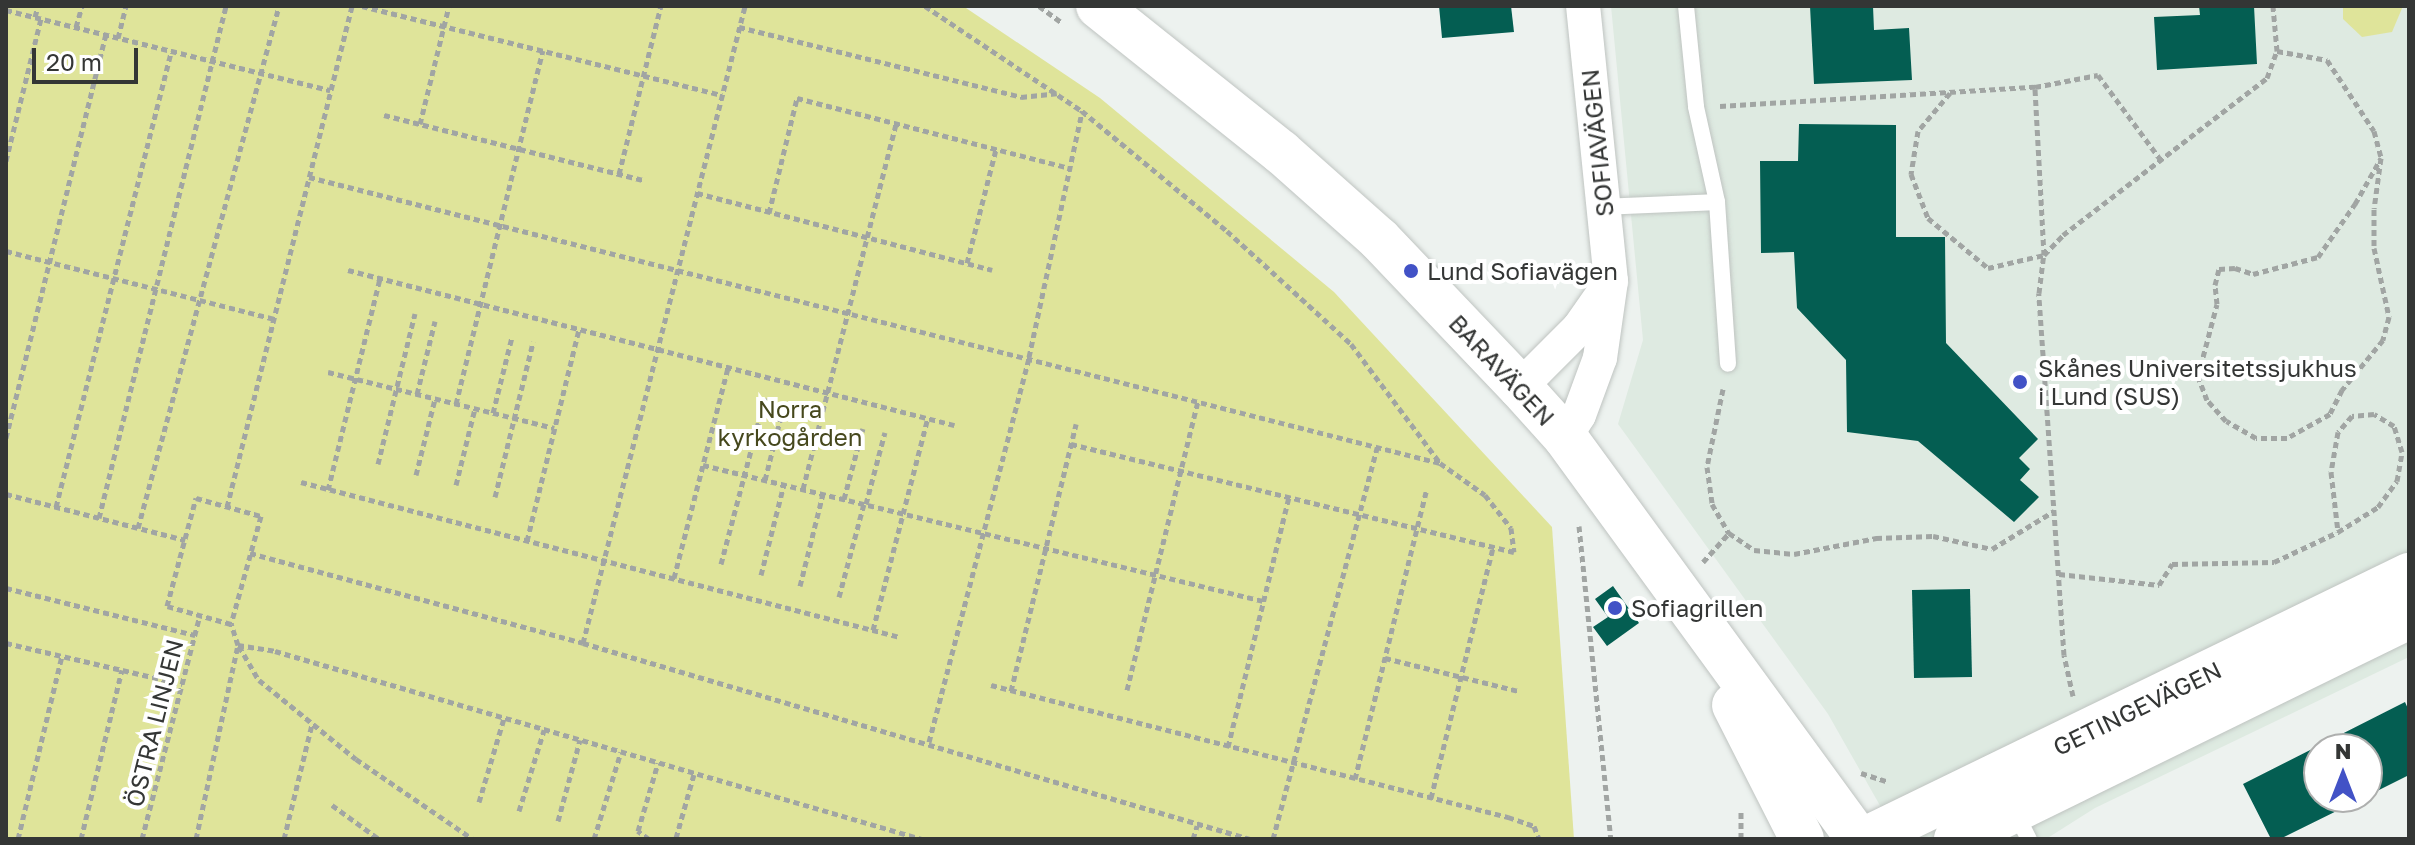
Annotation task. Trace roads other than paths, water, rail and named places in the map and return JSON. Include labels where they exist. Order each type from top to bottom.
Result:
[{"type":"street","name":"SOFIAVÄGEN","points":[[1565,437],[1579,415],[1600,358],[1611,281],[1583,6]]},
{"type":"street","name":"BARAVÄGEN","points":[[1080,14],[1281,152],[1379,239],[1520,387],[1565,437],[1858,839]]},
{"type":"street","points":[[1520,387],[1579,328],[1611,281]]},
{"type":"street","name":"GETINGEVÄGEN","points":[[1865,839],[2409,575]]},
{"type":"street","name":"BARAVÄGEN","points":[[1689,609],[1802,839]]},
{"type":"street","name":"GETINGEVÄGEN","points":[[1956,839],[2022,824],[2409,617]]},
{"type":"lane","points":[[1686,6],[1696,107],[1717,202],[1728,364]]},
{"type":"lane","points":[[1603,207],[1717,202]]},
{"type":"place","name":"Lund Sofiavägen","points":[[1411,271]]},
{"type":"place","name":"Skånes Universitetssjukhus i Lund (SUS)","points":[[2020,382]]},
{"type":"place","name":"Sofiagrillen","points":[[1615,608]]},
{"type":"park label","name":"Norra kyrkogården","points":[[790,423]]}]
